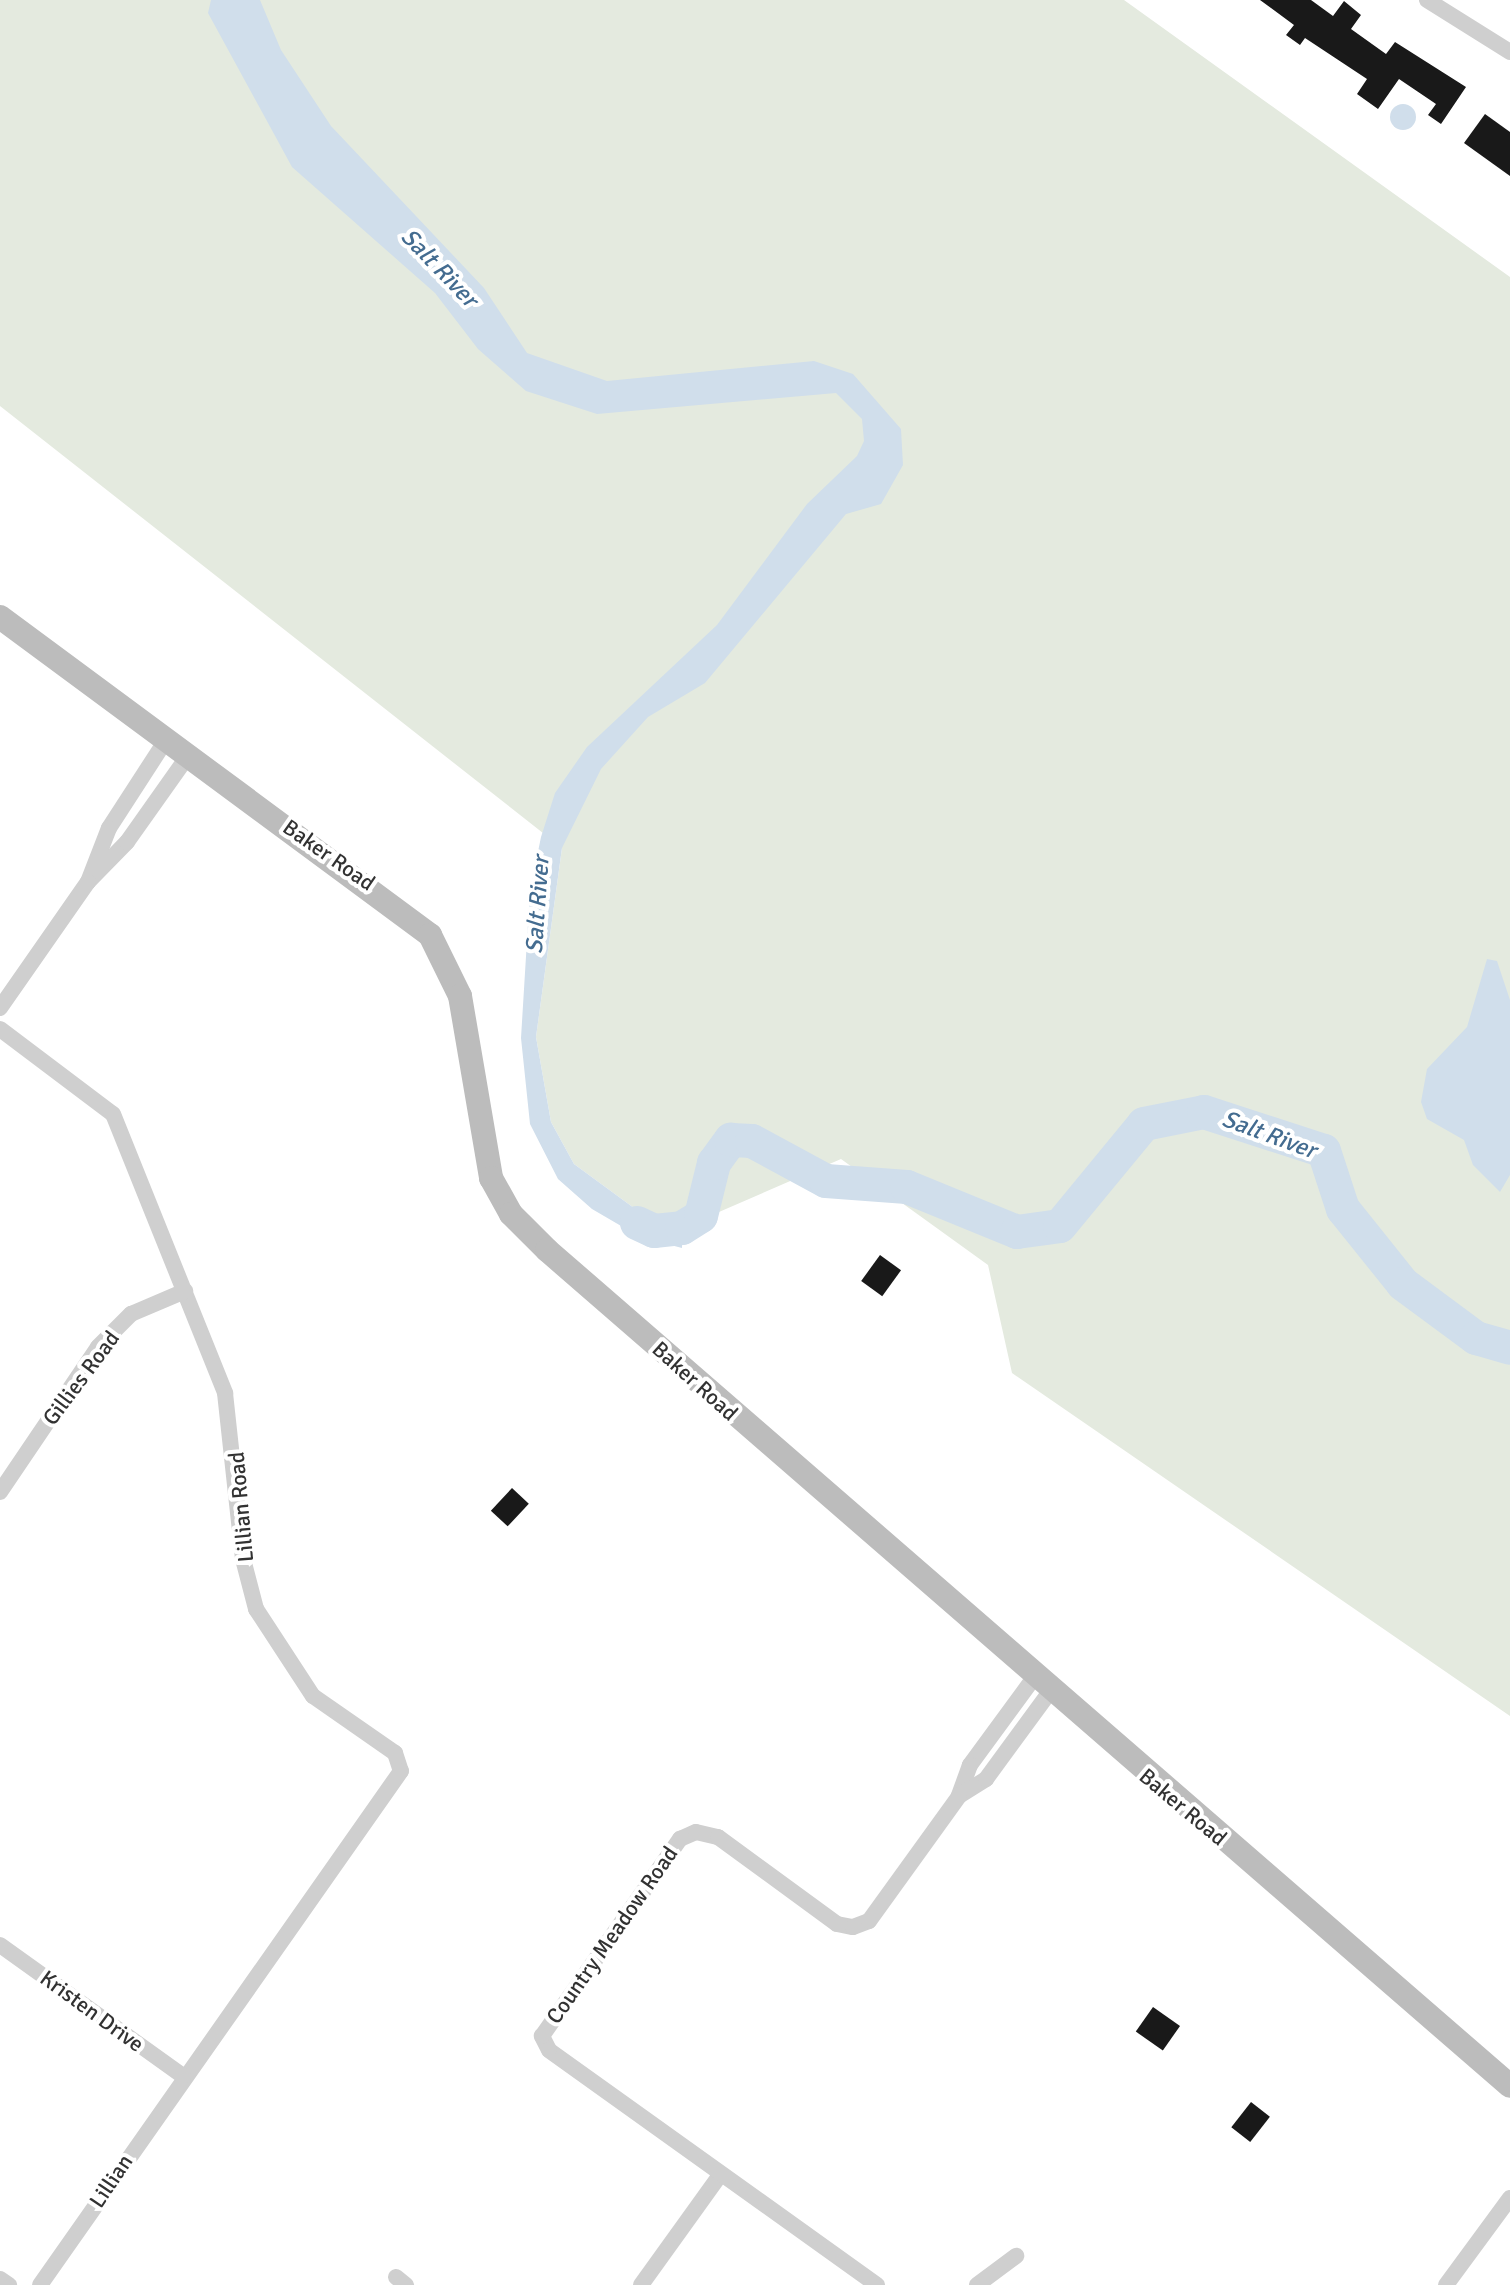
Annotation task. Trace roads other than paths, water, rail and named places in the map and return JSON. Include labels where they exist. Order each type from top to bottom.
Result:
[{"type":"street","points":[[1427,0],[1510,52]]},
{"type":"street","name":"Baker Road","points":[[0,617],[430,935],[460,996],[491,1178],[511,1214],[1041,1686],[1510,2086]]},
{"type":"street","points":[[88,882],[109,828],[166,740]]},
{"type":"street","points":[[0,1008],[88,882],[127,842],[188,756]]},
{"type":"street","name":"Lillian Road","points":[[0,1029],[113,1114],[185,1291],[235,1436],[243,1559],[256,1609],[313,1696],[395,1753],[401,1771],[183,2076]]},
{"type":"street","name":"Gillies Road","points":[[0,1492],[98,1347],[131,1314],[185,1291]]},
{"type":"street","name":"Country Meadow Road","points":[[877,2285],[549,2050],[542,2036],[548,2022],[680,1839],[696,1832],[718,1837],[837,1924],[853,1927],[869,1921],[959,1796],[970,1765],[1041,1686]]},
{"type":"street","name":"Kristen Drive","points":[[0,1945],[183,2076]]},
{"type":"street","name":"Lillian","points":[[40,2285],[183,2076]]},
{"type":"street","points":[[641,2285],[720,2175]]},
{"type":"street","points":[[1446,2285],[1510,2198]]},
{"type":"street","points":[[977,2285],[1016,2256]]},
{"type":"street","points":[[0,2279],[9,2285]]},
{"type":"water","points":[[211,0],[260,0],[281,50],[331,126],[484,288],[527,353],[607,381],[814,361],[853,374],[901,429],[903,465],[881,504],[846,514],[705,683],[648,717],[601,769],[562,848],[536,1037],[551,1122],[574,1164],[649,1219],[682,1228],[682,1248],[640,1237],[592,1209],[558,1179],[530,1124],[521,1038],[530,891],[541,837],[555,793],[587,747],[717,625],[807,504],[857,456],[864,441],[862,419],[836,393],[597,414],[526,391],[478,349],[435,293],[292,167],[208,13]]},
{"type":"water","points":[[1403,104],[1412,108],[1416,117],[1412,126],[1403,130],[1394,126],[1390,117],[1394,108]]},
{"type":"water","points":[[1487,959],[1497,961],[1510,1000],[1510,1175],[1500,1192],[1473,1165],[1464,1140],[1427,1119],[1421,1102],[1427,1069],[1467,1027]]},
{"type":"waterway","name":"Salt River","points":[[637,1223],[654,1231],[682,1228],[701,1216],[714,1163],[731,1140],[752,1141],[826,1181],[907,1187],[1017,1232],[1060,1226],[1144,1124],[1204,1112],[1324,1151],[1343,1209],[1403,1284],[1476,1338],[1510,1348]]}]
